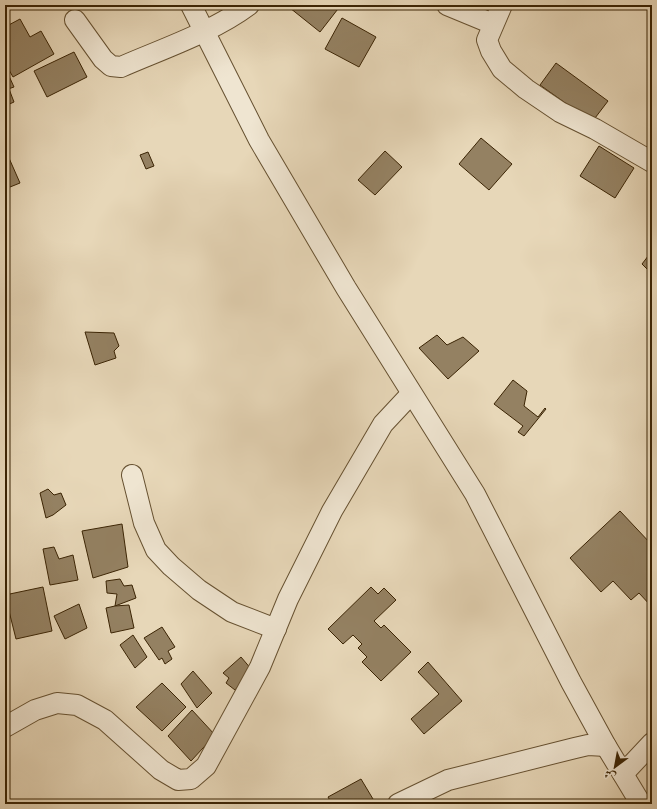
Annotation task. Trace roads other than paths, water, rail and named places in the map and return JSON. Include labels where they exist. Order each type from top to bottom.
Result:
[{"type":"street","points":[[191,5],[259,140],[346,288],[475,494],[606,746],[641,804]]},
{"type":"street","points":[[75,20],[103,59],[111,66],[121,67],[204,31],[249,5]]},
{"type":"street","points":[[447,5],[493,24]]},
{"type":"street","points":[[502,5],[487,40],[491,51],[502,69],[526,89],[560,112],[595,129],[652,162]]},
{"type":"street","points":[[5,727],[35,710],[57,704],[77,705],[105,720],[161,770],[178,780],[191,779],[206,766],[260,667],[288,598],[332,511],[384,424],[411,394]]},
{"type":"street","points":[[132,475],[144,523],[156,550],[171,566],[199,590],[232,612],[276,629]]},
{"type":"street","points":[[623,774],[652,743]]},
{"type":"street","points":[[398,804],[448,780],[588,745],[606,746]]}]
